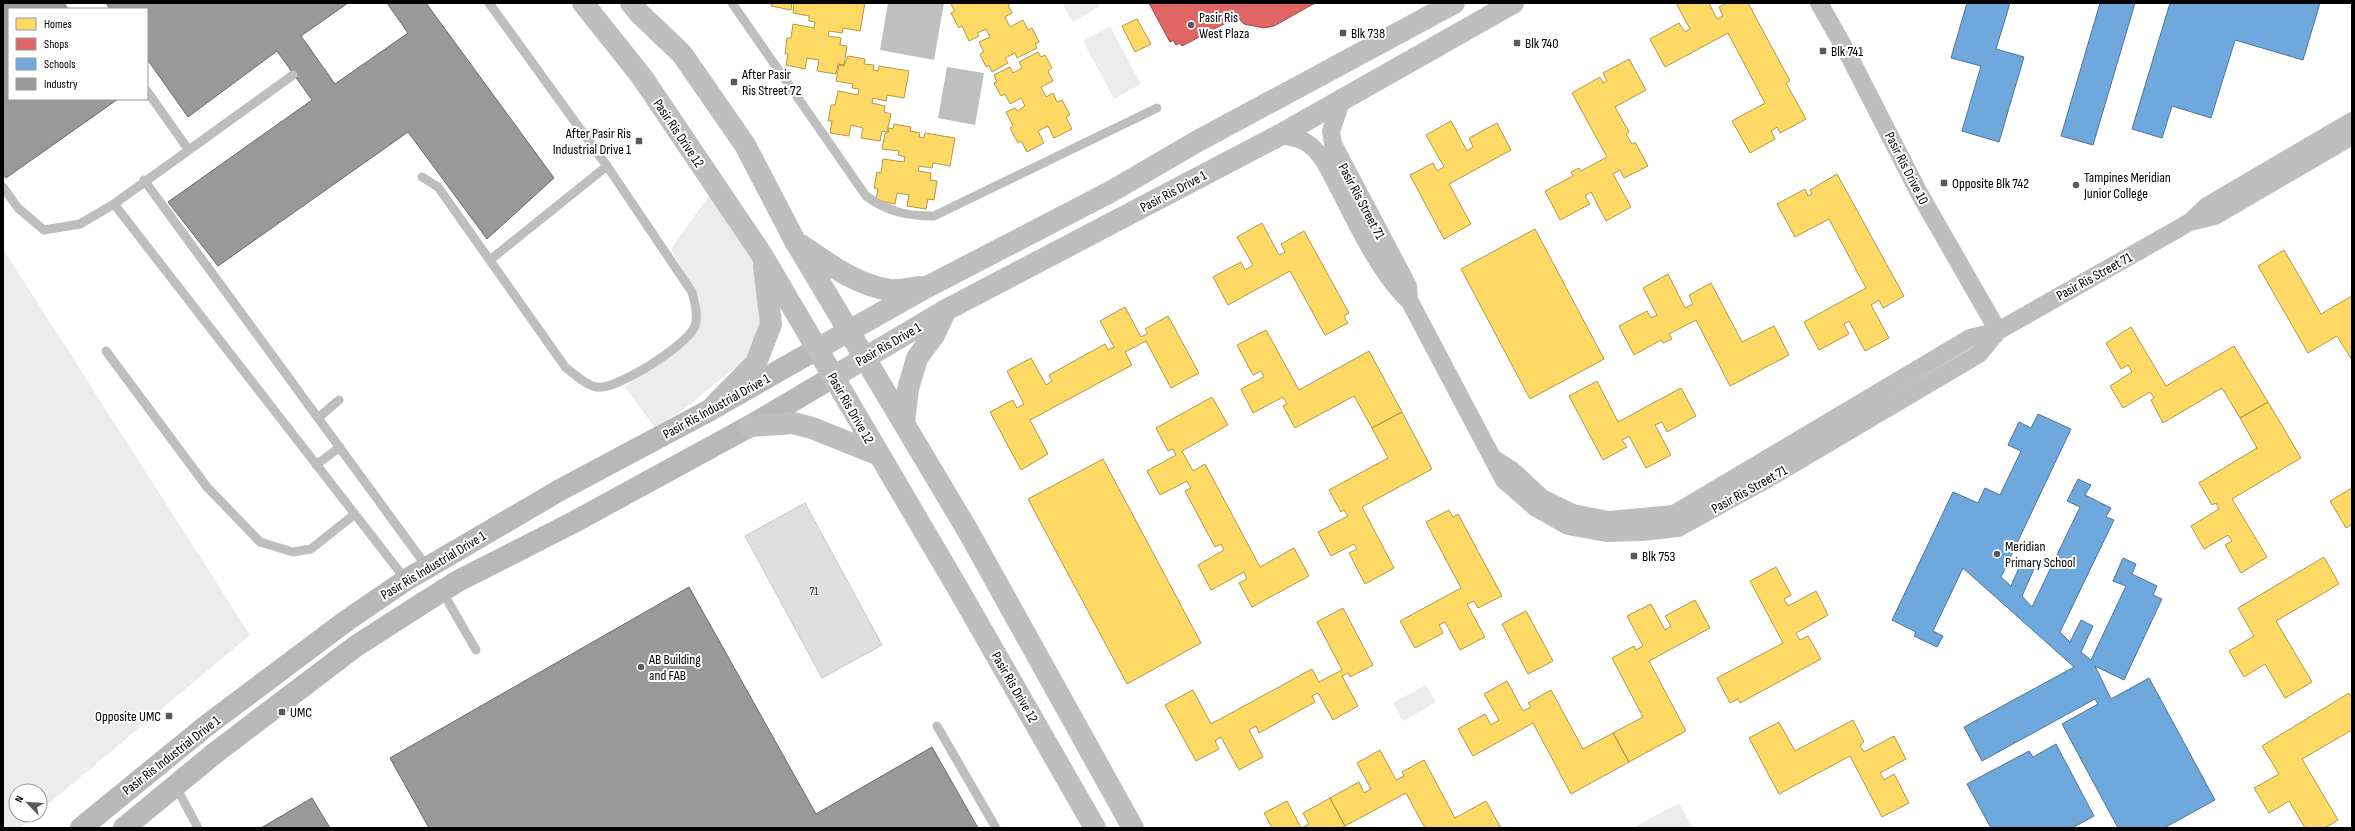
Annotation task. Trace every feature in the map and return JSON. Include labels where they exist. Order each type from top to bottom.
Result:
[{"type":"main road","points":[[631,3],[640,14],[682,54],[745,145],[796,241],[968,530],[1132,828]]},
{"type":"main road","name":"Pasir Ris Drive 1","points":[[817,349],[927,287],[1112,191],[1196,142],[1454,3]]},
{"type":"main road","name":"Pasir Ris Drive 1","points":[[833,377],[946,310],[1280,135],[1513,3]]},
{"type":"main road","name":"Pasir Ris Drive 12","points":[[586,4],[642,77],[762,255],[877,454],[960,592],[1095,828]]},
{"type":"main road","points":[[796,241],[833,267],[866,284],[891,290],[927,287]]},
{"type":"main road","points":[[710,410],[756,363],[769,333],[771,324],[762,255]]},
{"type":"main road","points":[[904,422],[908,389],[918,358],[934,335],[946,310]]},
{"type":"main road","name":"Pasir Ris Industrial Drive 1","points":[[81,828],[206,726],[346,621],[406,580],[560,490],[710,410],[817,349]]},
{"type":"main road","name":"Pasir Ris Industrial Drive 1","points":[[94,828],[126,822],[356,646],[442,591],[574,522],[750,426],[833,377]]},
{"type":"main road","points":[[750,426],[793,423],[812,428],[877,454]]},
{"type":"main road","points":[[406,580],[418,591],[442,591]]},
{"type":"street","name":"Pasir Ris Drive 10","points":[[1819,3],[1849,56],[1919,193],[1998,331]]},
{"type":"street","name":"Pasir Ris Street 71","points":[[1342,99],[1331,131],[1333,144],[1408,286],[1410,302],[1504,480],[1536,508],[1568,526],[1606,534],[1678,528],[1769,478],[1979,354],[1998,331],[2190,222],[2207,206],[2352,121]]},
{"type":"street","name":"Pasir Ris Street 71","points":[[1280,135],[1300,138],[1317,150],[1340,187],[1380,265],[1397,291],[1410,302]]},
{"type":"street","name":"Pasir Ris Street 71","points":[[2190,222],[2215,216],[2352,136]]},
{"type":"lane","points":[[422,177],[438,187],[566,368],[597,387],[614,386],[682,342],[694,328],[696,310],[692,292],[607,166],[489,3]]},
{"type":"lane","points":[[732,3],[866,196],[881,207],[897,213],[934,216],[1157,108]]},
{"type":"lane","points":[[3,187],[18,208],[44,230],[80,224],[114,204],[144,180],[293,75]]},
{"type":"lane","points":[[148,92],[188,149]]},
{"type":"lane","points":[[490,260],[607,166]]},
{"type":"lane","points":[[144,180],[427,567]]},
{"type":"lane","points":[[114,204],[406,580]]},
{"type":"lane","points":[[106,351],[207,487],[260,542],[293,552],[311,548],[355,514]]},
{"type":"lane","points":[[318,418],[339,400]]},
{"type":"lane","points":[[316,465],[340,447]]},
{"type":"lane","points":[[442,591],[476,650]]},
{"type":"lane","points":[[937,726],[996,828]]},
{"type":"lane","points":[[175,785],[198,828]]},
{"type":"shaded area","points":[[888,3],[944,3],[934,60],[880,50]]},
{"type":"shaded area","points":[[1062,3],[1097,3],[1099,7],[1073,22]]},
{"type":"shaded area","points":[[1110,26],[1141,84],[1114,99],[1083,41]]},
{"type":"shaded area","points":[[947,67],[984,73],[975,125],[938,118]]},
{"type":"shaded area","points":[[710,194],[758,264],[766,319],[750,355],[692,403],[655,428],[625,387],[688,341],[699,325],[700,301],[671,249]]},
{"type":"shaded area","points":[[3,249],[250,635],[48,804],[48,783],[8,783],[8,823],[26,823],[20,828],[3,828]]},
{"type":"shaded area","points":[[1426,685],[1436,702],[1403,721],[1393,703]]},
{"type":"shaded area","points":[[1679,803],[1693,828],[1637,828],[1636,826]]},
{"type":"building: Homes","points":[[772,3],[792,3],[791,10],[771,6]]},
{"type":"building: Homes","points":[[794,3],[865,3],[860,31],[843,28],[842,33],[829,31],[828,36],[841,38],[840,45],[847,46],[844,65],[838,64],[836,74],[817,71],[819,60],[807,58],[805,69],[786,65],[788,54],[785,54],[787,38],[791,38],[793,24],[814,28],[815,22],[809,21],[809,16],[793,13]]},
{"type":"building: Homes","points":[[950,3],[1011,3],[1008,5],[1012,13],[1005,17],[1010,27],[1023,20],[1028,30],[1032,28],[1039,42],[1035,44],[1037,48],[1017,58],[1015,53],[1005,58],[1008,63],[992,72],[989,65],[986,67],[980,54],[984,52],[979,42],[990,37],[986,29],[977,33],[979,36],[969,41],[962,26],[959,28],[951,13],[955,11]]},
{"type":"building: Homes","points":[[1676,3],[1709,3],[1717,19],[1723,16],[1719,7],[1727,3],[1748,3],[1790,81],[1786,83],[1806,119],[1780,133],[1777,127],[1771,131],[1775,139],[1750,153],[1732,121],[1765,103],[1728,33],[1665,67],[1650,39],[1679,23],[1685,32],[1690,29]]},
{"type":"building: Homes","points":[[1137,19],[1151,44],[1135,52],[1122,26]]},
{"type":"building: Homes","points":[[1038,52],[1041,57],[1045,55],[1052,68],[1048,71],[1053,81],[1041,87],[1046,97],[1053,93],[1057,102],[1062,100],[1070,115],[1066,117],[1072,129],[1054,138],[1048,126],[1038,131],[1044,143],[1027,152],[1021,141],[1018,143],[1010,128],[1013,126],[1006,112],[1015,108],[1017,111],[1025,106],[1021,98],[1010,104],[1005,94],[1001,96],[994,83],[997,82],[994,75],[1010,67],[1013,73],[1022,68],[1019,62]]},
{"type":"building: Homes","points":[[848,56],[865,59],[864,64],[874,65],[873,70],[878,71],[879,66],[909,71],[904,98],[887,95],[886,101],[873,98],[872,103],[885,106],[884,112],[891,114],[887,132],[882,131],[880,141],[861,138],[863,128],[851,125],[849,136],[830,133],[832,121],[828,121],[831,105],[835,105],[838,91],[858,95],[859,89],[852,88],[853,84],[836,81],[839,65],[844,66]]},
{"type":"building: Homes","points":[[1629,59],[1646,90],[1615,107],[1629,132],[1626,134],[1632,144],[1635,142],[1648,166],[1624,178],[1620,170],[1613,174],[1631,207],[1606,221],[1591,192],[1585,196],[1590,204],[1560,220],[1545,191],[1573,176],[1571,172],[1579,168],[1581,171],[1607,157],[1572,93],[1600,77],[1603,83],[1607,81],[1603,73]]},
{"type":"building: Homes","points":[[1451,121],[1467,151],[1473,147],[1469,138],[1497,123],[1511,150],[1449,184],[1471,224],[1444,239],[1410,175],[1433,163],[1437,171],[1444,167],[1426,135]]},
{"type":"building: Homes","points":[[894,124],[911,127],[910,131],[920,133],[919,137],[924,138],[925,133],[955,138],[950,166],[933,163],[932,168],[919,166],[918,171],[931,173],[930,180],[937,181],[934,200],[928,199],[926,209],[907,206],[909,195],[897,193],[895,204],[876,200],[878,189],[874,188],[877,172],[881,173],[883,159],[904,162],[905,157],[898,155],[899,151],[882,149],[885,133],[888,133],[889,128],[893,129]]},
{"type":"building: Homes","points":[[1837,174],[1904,296],[1883,308],[1879,300],[1871,305],[1889,338],[1865,351],[1849,321],[1844,324],[1849,334],[1819,350],[1804,322],[1866,288],[1829,219],[1795,237],[1777,204],[1805,189],[1808,196],[1812,194],[1810,190]]},
{"type":"building: Homes","points":[[1262,223],[1279,255],[1285,252],[1281,244],[1304,231],[1349,313],[1344,316],[1348,323],[1325,335],[1290,271],[1228,305],[1213,277],[1241,262],[1245,270],[1253,265],[1237,237]]},
{"type":"building: Homes","points":[[1535,229],[1604,359],[1530,399],[1461,269]]},
{"type":"building: Homes","points":[[2284,250],[2321,314],[2352,296],[2352,360],[2337,336],[2308,353],[2258,266]]},
{"type":"building: Homes","points":[[1668,274],[1685,308],[1693,304],[1689,295],[1711,283],[1742,342],[1774,326],[1789,355],[1730,386],[1696,320],[1669,334],[1672,339],[1663,343],[1661,340],[1634,355],[1619,326],[1647,311],[1651,318],[1657,315],[1643,288]]},
{"type":"building: Homes","points":[[1125,307],[1141,337],[1148,333],[1145,329],[1168,316],[1199,373],[1171,388],[1146,341],[1125,352],[1132,365],[1030,420],[1048,454],[1021,470],[990,412],[1013,400],[1017,408],[1024,404],[1007,371],[1031,358],[1046,385],[1052,381],[1049,375],[1105,344],[1108,350],[1114,347],[1100,321]]},
{"type":"building: Homes","points":[[2131,327],[2166,386],[2234,346],[2268,402],[2240,418],[2222,388],[2163,423],[2151,400],[2154,398],[2150,392],[2123,408],[2110,386],[2132,372],[2128,365],[2121,369],[2106,343]]},
{"type":"building: Homes","points":[[1266,330],[1299,390],[1369,351],[1402,412],[1372,428],[1354,396],[1295,428],[1283,406],[1287,404],[1283,397],[1253,413],[1241,389],[1264,377],[1261,371],[1253,375],[1237,345]]},
{"type":"building: Homes","points":[[1597,381],[1618,422],[1681,388],[1696,416],[1667,432],[1662,422],[1655,425],[1671,455],[1646,468],[1629,436],[1622,440],[1627,447],[1603,460],[1569,396]]},
{"type":"building: Homes","points":[[1212,397],[1228,425],[1182,451],[1193,471],[1205,464],[1260,567],[1294,548],[1309,576],[1252,607],[1239,583],[1247,579],[1244,572],[1211,590],[1198,565],[1224,550],[1221,544],[1215,547],[1185,491],[1191,488],[1187,481],[1160,495],[1147,471],[1176,455],[1173,449],[1168,451],[1156,428]]},
{"type":"building: Homes","points":[[2268,402],[2301,458],[2232,499],[2267,557],[2241,573],[2225,545],[2232,541],[2228,535],[2204,549],[2191,526],[2219,509],[2216,503],[2212,505],[2199,483],[2257,448],[2240,418]]},
{"type":"building: Homes","points":[[1402,412],[1432,469],[1362,507],[1394,568],[1365,584],[1349,553],[1357,549],[1354,544],[1331,556],[1318,532],[1348,516],[1344,510],[1341,512],[1329,490],[1388,458],[1372,428]]},
{"type":"building: Homes","points":[[1103,459],[1201,643],[1127,684],[1028,499]]},
{"type":"building: Homes","points":[[2352,488],[2352,524],[2346,528],[2330,501]]},
{"type":"building: Homes","points":[[1449,510],[1453,517],[1458,514],[1502,596],[1478,608],[1474,601],[1467,604],[1485,637],[1460,650],[1445,622],[1439,625],[1443,633],[1415,648],[1400,621],[1461,588],[1426,522]]},
{"type":"building: Homes","points":[[2324,557],[2339,584],[2276,621],[2312,682],[2285,698],[2265,664],[2244,677],[2229,651],[2254,636],[2238,608]]},
{"type":"building: Homes","points":[[1776,567],[1791,595],[1784,599],[1788,606],[1816,591],[1828,615],[1796,633],[1800,640],[1808,636],[1821,659],[1740,703],[1738,699],[1730,703],[1717,678],[1783,643],[1750,581]]},
{"type":"building: Homes","points":[[1695,600],[1710,628],[1649,661],[1686,731],[1629,762],[1613,733],[1643,717],[1612,658],[1634,646],[1636,650],[1643,646],[1627,616],[1651,604],[1665,630],[1671,626],[1665,616]]},
{"type":"building: Homes","points":[[1343,608],[1373,665],[1350,677],[1348,673],[1342,676],[1358,706],[1333,720],[1318,693],[1312,696],[1315,702],[1259,733],[1256,726],[1249,730],[1263,757],[1239,770],[1221,737],[1215,741],[1219,749],[1196,761],[1165,705],[1193,690],[1211,724],[1312,669],[1319,682],[1342,670],[1317,622]]},
{"type":"building: Homes","points":[[1526,611],[1553,661],[1528,674],[1502,624]]},
{"type":"building: Homes","points":[[1507,681],[1523,711],[1531,707],[1528,703],[1551,690],[1583,749],[1613,733],[1629,762],[1571,794],[1533,723],[1473,756],[1458,729],[1485,714],[1491,725],[1499,720],[1484,694]]},
{"type":"building: Homes","points":[[2349,693],[2352,698],[2352,730],[2302,759],[2338,820],[2325,828],[2305,828],[2289,801],[2269,813],[2254,788],[2279,774],[2262,746]]},
{"type":"building: Homes","points":[[1853,720],[1864,742],[1860,745],[1864,752],[1894,736],[1906,759],[1880,773],[1884,780],[1894,774],[1909,803],[1882,817],[1850,756],[1779,794],[1749,738],[1779,722],[1795,751]]},
{"type":"building: Homes","points":[[1380,750],[1396,780],[1404,776],[1402,772],[1424,760],[1455,818],[1486,801],[1501,828],[1425,828],[1406,793],[1345,826],[1330,798],[1359,782],[1364,793],[1371,789],[1357,763]]},
{"type":"building: Homes","points":[[1330,798],[1345,826],[1341,828],[1301,828],[1309,824],[1303,813]]},
{"type":"building: Homes","points":[[1287,801],[1301,828],[1272,828],[1264,813]]},
{"type":"building: Shops","name":"Pasir Ris West Plaza","points":[[1149,3],[1315,3],[1274,26],[1264,28],[1244,24],[1237,17],[1182,46],[1180,43],[1176,45],[1173,40],[1170,42]]},
{"type":"building: Schools","points":[[1967,3],[2010,3],[1996,49],[2024,57],[1999,142],[1962,131],[1981,66],[1951,58]]},
{"type":"building: Schools","points":[[2100,3],[2135,3],[2093,145],[2061,136]]},
{"type":"building: Schools","points":[[2170,3],[2320,3],[2303,60],[2235,40],[2211,118],[2172,106],[2162,138],[2132,129]]},
{"type":"building: Schools","points":[[2038,414],[2071,429],[2001,577],[2011,586],[2021,563],[2034,569],[2022,596],[2032,607],[2080,507],[2067,501],[2078,479],[2091,485],[2085,495],[2111,508],[2106,517],[2114,520],[2060,632],[2070,642],[2081,620],[2093,626],[2081,652],[2091,660],[2126,586],[2113,581],[2123,558],[2136,564],[2132,574],[2157,586],[2153,595],[2162,599],[2124,680],[2095,666],[2111,699],[2149,678],[2215,800],[2164,828],[2118,828],[2062,724],[2098,704],[2095,699],[1982,761],[1964,727],[2074,667],[1963,568],[1933,631],[1943,636],[1937,647],[1914,636],[1916,632],[1892,620],[1953,492],[1978,503],[1985,488],[2000,495],[2021,451],[2008,445],[2019,422],[2031,428]]},
{"type":"building: Schools","points":[[2056,744],[2094,816],[2072,828],[1991,828],[1967,784],[2029,751],[2033,757]]},
{"type":"building: Industry","points":[[3,3],[64,3],[67,8],[8,8],[8,100],[117,100],[6,178],[3,174]]},
{"type":"building: Industry","points":[[106,3],[348,3],[301,36],[335,84],[408,33],[387,3],[426,3],[554,178],[487,239],[408,132],[218,266],[168,202],[312,100],[277,51],[188,117],[148,60],[148,8],[109,8]]},
{"type":"building: Industry","name":"AB Building and FAB","points":[[689,587],[816,814],[932,747],[978,828],[429,828],[390,758]]},
{"type":"building: Industry","points":[[312,798],[330,828],[261,828]]},
{"type":"building: Other","points":[[805,503],[882,645],[822,678],[745,536]]},
{"type":"place","name":"Pasir Ris West Plaza","points":[[1191,25]]},
{"type":"place","name":"Blk 738","points":[[1343,33]]},
{"type":"place","name":"Blk 740","points":[[1517,43]]},
{"type":"place","name":"Blk 741","points":[[1823,51]]},
{"type":"place","name":"After Pasir Ris Street 72","points":[[734,82]]},
{"type":"place","name":"After Pasir Ris Industrial Drive 1","points":[[639,141]]},
{"type":"place","name":"Opposite Blk 742","points":[[1944,183]]},
{"type":"place","name":"Tampines Meridian Junior College","points":[[2076,185]]},
{"type":"place","name":"Meridian Primary School","points":[[1997,554]]},
{"type":"place","name":"Blk 753","points":[[1634,556]]},
{"type":"place","name":"AB Building and FAB","points":[[641,667]]},
{"type":"place","name":"UMC","points":[[282,712]]},
{"type":"place","name":"Opposite UMC","points":[[169,716]]}]
